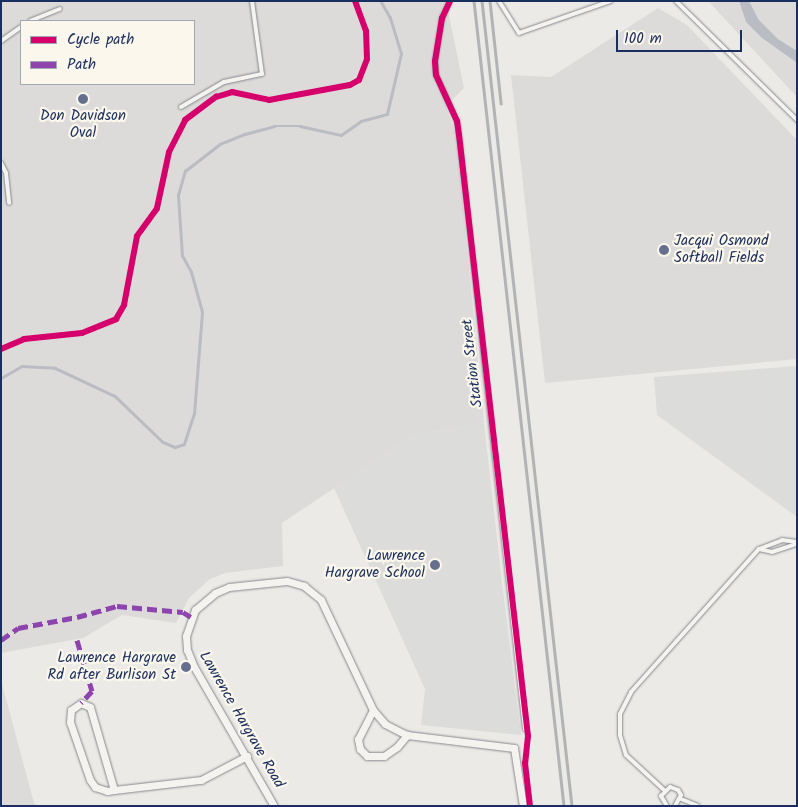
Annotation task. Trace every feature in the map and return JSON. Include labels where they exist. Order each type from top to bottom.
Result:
[{"type":"street","name":"Lawrence Hargrave Road","points":[[274,806],[247,756],[194,667],[187,650],[186,636],[192,614],[208,597],[222,589],[287,581],[313,592],[326,608],[373,710],[385,724],[407,735],[508,745],[516,752],[523,806]]},
{"type":"street","points":[[114,790],[90,708],[81,703],[71,710],[70,722],[90,780],[95,787],[114,790],[200,780],[247,756]]},
{"type":"street","points":[[373,710],[358,739],[360,749],[367,756],[384,756],[398,747],[407,735]]},
{"type":"lane","points":[[181,107],[224,82],[262,74],[252,1]]},
{"type":"lane","name":"Station Street","points":[[450,1],[442,18],[435,61],[436,75],[457,120],[460,135],[525,729]]},
{"type":"lane","points":[[500,1],[519,33],[611,1]]},
{"type":"lane","points":[[676,1],[797,120]]},
{"type":"lane","points":[[32,20],[60,9]]},
{"type":"lane","points":[[1,42],[20,28]]},
{"type":"lane","points":[[1,163],[6,174],[9,203]]},
{"type":"lane","points":[[664,790],[626,755],[620,735],[620,714],[645,674],[758,548],[782,540],[797,543]]},
{"type":"lane","points":[[758,548],[772,552],[797,543]]},
{"type":"lane","points":[[664,790],[676,788],[681,799],[698,806]]},
{"type":"lane","points":[[664,790],[661,799],[667,806]]},
{"type":"lane","points":[[675,806],[681,799]]},
{"type":"shaded area","points":[[1,1],[446,1],[464,88],[446,106],[456,135],[484,423],[414,435],[282,523],[283,566],[225,573],[210,579],[189,598],[176,623],[122,615],[83,638],[1,653]]},
{"type":"shaded area","points":[[708,1],[739,1],[746,22],[762,38],[797,63],[797,97]]},
{"type":"shaded area","points":[[739,1],[749,1],[759,20],[778,39],[797,51],[797,63],[762,38],[746,22]]},
{"type":"shaded area","points":[[749,1],[797,1],[797,51],[778,39],[759,20]]},
{"type":"shaded area","name":"Jacqui Osmond Softball Fields","points":[[658,8],[687,25],[797,140],[797,359],[545,383],[511,75],[551,77]]},
{"type":"shaded area","points":[[797,366],[797,517],[657,415],[654,377]]},
{"type":"shaded area","name":"Lawrence Hargrave School","points":[[484,423],[521,735],[421,725],[425,689],[334,488],[414,435]]},
{"type":"shaded area","points":[[1,680],[34,803],[37,806],[1,806]]},
{"type":"waterway","points":[[1,378],[22,366],[55,368],[115,396],[163,442],[175,447],[184,444],[194,414],[202,312],[191,272],[182,256],[178,195],[185,171],[220,144],[245,134],[274,126],[300,126],[341,135],[361,121],[387,114],[401,54],[390,18],[380,1]]},
{"type":"railway","points":[[474,1],[564,806]]},
{"type":"railway","points":[[482,1],[572,806]]},
{"type":"railway","points":[[490,1],[501,103]]},
{"type":"marked path","points":[[1,640],[18,628],[77,617],[117,606],[183,612],[191,617]]},
{"type":"marked path","points":[[77,640],[92,691],[81,703]]},
{"type":"cycle path","points":[[1,349],[24,339],[82,333],[116,319],[124,305],[137,236],[157,208],[169,152],[185,120],[216,97],[232,92],[269,100],[350,85],[359,80],[367,59],[366,31],[355,1]]},
{"type":"cycle path","points":[[450,1],[442,18],[435,61],[436,75],[457,121],[459,135],[528,736],[525,763],[530,806]]},
{"type":"place","name":"Don Davidson Oval","points":[[83,99]]},
{"type":"place","name":"Jacqui Osmond Softball Fields","points":[[664,250]]},
{"type":"place","name":"Lawrence Hargrave School","points":[[435,565]]},
{"type":"place","name":"Lawrence Hargrave Rd after Burlison St","points":[[186,667]]}]
